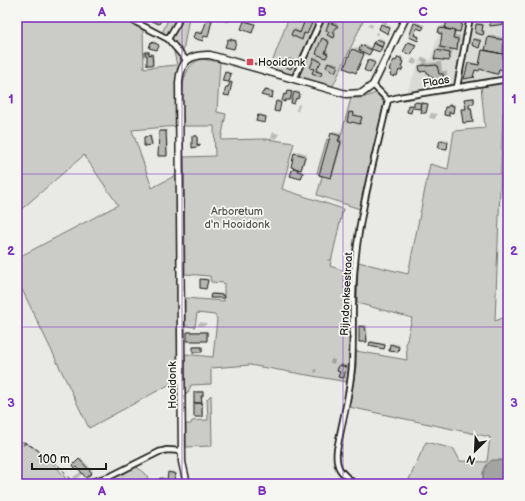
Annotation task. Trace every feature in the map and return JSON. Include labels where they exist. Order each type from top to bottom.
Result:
[{"type":"street","points":[[126,17],[168,39],[187,61],[196,56],[210,55],[346,94],[362,93],[373,85],[406,17]]},
{"type":"street","points":[[168,39],[178,22],[178,17]]},
{"type":"street","points":[[294,80],[322,17]]},
{"type":"street","points":[[457,87],[470,17]]},
{"type":"street","name":"Hooidonk","points":[[187,61],[181,69],[179,82],[182,451],[183,468],[187,484]]},
{"type":"street","name":"Flaas","points":[[388,100],[508,79]]},
{"type":"street","points":[[373,85],[388,100]]},
{"type":"street","name":"Rijndonksestraat","points":[[355,484],[344,476],[338,468],[336,460],[352,367],[355,258],[388,100]]},
{"type":"street","points":[[84,484],[111,476],[159,452],[167,450],[182,451]]},
{"type":"path","points":[[17,439],[26,442],[54,461],[72,484]]},
{"type":"path","points":[[17,449],[26,442]]},
{"type":"shaded area","points":[[444,17],[508,17],[508,76],[407,92],[420,59],[430,60]]},
{"type":"shaded area","points":[[492,460],[508,462],[508,484],[483,484],[483,474],[485,468]]},
{"type":"green space","points":[[17,17],[120,17],[143,29],[144,68],[177,65],[173,48],[180,55],[181,59],[181,64],[177,75],[178,126],[132,130],[152,188],[178,174],[178,371],[175,374],[175,381],[172,383],[89,428],[17,279],[17,258],[118,205],[84,155],[17,213]]},
{"type":"green space","points":[[169,17],[189,17],[183,52],[172,40],[162,33]]},
{"type":"green space","points":[[289,17],[365,17],[333,86],[270,68]]},
{"type":"green space","name":"Arboretum d'n Hooidonk","points":[[202,59],[220,62],[217,112],[226,114],[221,140],[266,139],[294,143],[282,189],[343,209],[330,266],[350,273],[349,360],[347,382],[250,365],[211,368],[211,384],[191,385],[188,393],[185,394],[185,354],[213,357],[217,319],[215,315],[197,313],[195,327],[185,326],[185,298],[224,301],[224,283],[211,282],[210,276],[185,274],[184,157],[215,156],[214,126],[184,126],[182,97],[185,78],[188,69],[194,63]]},
{"type":"green space","points":[[508,82],[508,112],[503,112],[495,321],[508,316],[508,462],[500,460],[483,472],[483,484],[407,484],[426,442],[454,449],[460,461],[487,462],[490,437],[349,407],[356,367],[356,351],[407,360],[406,344],[412,318],[357,303],[358,262],[408,274],[430,164],[448,169],[454,131],[485,128],[481,86]]},
{"type":"green space","points":[[376,93],[382,99],[384,104],[360,209],[317,195],[322,177],[317,173],[327,139],[339,143],[351,98],[362,98]]},
{"type":"green space","points":[[211,395],[212,446],[186,447],[186,424],[191,424],[192,421],[208,420],[207,399]]},
{"type":"green space","points":[[17,440],[40,452],[59,470],[70,484],[27,484],[17,479]]},
{"type":"green space","points":[[137,467],[148,477],[144,484],[107,484],[106,481]]},
{"type":"building","points":[[150,17],[162,19],[159,24],[149,20]]},
{"type":"building","points":[[505,17],[505,24],[490,26],[489,18]]},
{"type":"building","points":[[207,19],[212,20],[208,37],[204,36],[203,41],[193,38],[195,32],[202,34]]},
{"type":"building","points":[[305,20],[312,23],[307,34],[304,33],[302,40],[291,35],[293,30],[300,33]]},
{"type":"building","points":[[447,20],[462,23],[460,32],[445,29]]},
{"type":"building","points":[[244,21],[255,24],[252,33],[241,29]]},
{"type":"building","points":[[329,22],[338,26],[333,32],[335,35],[334,38],[327,35],[329,32],[326,30]]},
{"type":"building","points":[[414,23],[424,27],[422,30],[417,28],[414,35],[419,37],[418,41],[409,37]]},
{"type":"building","points":[[381,24],[390,28],[388,34],[379,29]]},
{"type":"building","points":[[476,24],[483,25],[483,35],[475,33]]},
{"type":"building","points":[[439,28],[455,30],[453,38],[458,39],[457,50],[440,47],[442,34],[438,33]]},
{"type":"building","points":[[508,31],[508,48],[506,49],[504,32]]},
{"type":"building","points":[[488,37],[504,40],[503,54],[485,50]]},
{"type":"building","points":[[322,38],[329,42],[325,53],[328,54],[326,58],[316,54]]},
{"type":"building","points":[[228,39],[236,41],[234,49],[225,47]]},
{"type":"building","points":[[377,39],[384,42],[382,47],[373,43]]},
{"type":"building","points":[[473,39],[481,41],[479,48],[472,45]]},
{"type":"building","points":[[151,42],[159,46],[157,50],[149,48]]},
{"type":"building","points":[[408,42],[416,45],[411,55],[403,52]]},
{"type":"building","points":[[373,43],[382,47],[380,52],[371,49]]},
{"type":"building","points":[[361,45],[372,50],[369,55],[359,50]]},
{"type":"building","points":[[352,49],[364,54],[356,73],[344,68]]},
{"type":"building","points":[[436,50],[450,53],[449,61],[434,59]]},
{"type":"building","points":[[482,50],[503,54],[503,70],[499,69],[498,74],[496,74],[480,69],[479,71],[475,70],[473,77],[475,77],[464,79],[468,63],[479,65]]},
{"type":"building","points":[[145,52],[149,52],[149,55],[152,54],[153,65],[147,65],[147,55],[145,55]]},
{"type":"building","points":[[398,57],[402,59],[401,61],[403,62],[401,67],[403,68],[401,71],[399,70],[397,76],[395,75],[394,77],[390,75],[392,71],[389,70],[394,60],[396,61]]},
{"type":"building","points":[[314,58],[321,62],[316,71],[322,73],[320,77],[312,73],[314,69],[310,68]]},
{"type":"building","points":[[289,59],[294,61],[291,69],[278,64],[280,60],[288,62]]},
{"type":"building","points":[[368,60],[375,63],[370,73],[364,70]]},
{"type":"building","points":[[328,62],[338,66],[335,72],[326,67]]},
{"type":"building","points":[[437,65],[439,74],[443,74],[444,80],[438,81],[434,80],[434,78],[431,79],[431,76],[429,76],[427,71],[420,72],[419,66]]},
{"type":"building","points":[[225,72],[231,74],[229,82],[222,81]]},
{"type":"building","points":[[230,82],[232,83],[229,96],[224,95],[226,87],[228,87]]},
{"type":"building","points":[[265,90],[273,92],[272,98],[261,95],[265,92]]},
{"type":"building","points":[[287,91],[292,92],[290,100],[285,100],[285,102],[282,101],[284,94],[286,95]]},
{"type":"building","points":[[294,92],[300,94],[298,99],[296,98],[294,104],[291,103]]},
{"type":"building","points":[[474,98],[474,104],[469,104],[473,122],[463,123],[461,109],[466,109],[464,99]]},
{"type":"building","points":[[276,101],[281,103],[279,112],[274,111]]},
{"type":"building","points":[[414,102],[421,103],[420,109],[412,108],[411,113],[407,112],[408,105],[414,106]]},
{"type":"building","points":[[421,103],[428,104],[426,113],[421,113]]},
{"type":"building","points":[[449,105],[454,106],[453,113],[449,112],[449,116],[444,115],[445,107],[448,107]]},
{"type":"building","points":[[349,112],[354,113],[353,115],[362,117],[360,124],[347,122]]},
{"type":"building","points":[[258,115],[266,117],[265,123],[256,121]]},
{"type":"building","points":[[159,131],[166,131],[167,156],[158,156]]},
{"type":"building","points":[[331,133],[340,136],[338,141],[341,142],[331,178],[319,175]]},
{"type":"building","points":[[150,136],[152,145],[144,146],[144,137]]},
{"type":"building","points":[[192,136],[197,136],[197,145],[200,144],[200,146],[192,148]]},
{"type":"building","points":[[440,140],[448,142],[447,149],[438,148]]},
{"type":"building","points":[[294,153],[305,156],[301,170],[291,167]]},
{"type":"building","points":[[294,168],[303,173],[301,179],[290,176]]},
{"type":"building","points":[[200,279],[208,280],[206,289],[200,288]]},
{"type":"building","points":[[211,294],[223,295],[224,298],[210,298]]},
{"type":"building","points":[[359,326],[365,327],[367,342],[359,342]]},
{"type":"building","points":[[187,332],[207,332],[207,341],[187,341]]},
{"type":"building","points":[[370,342],[385,345],[384,349],[369,346]]},
{"type":"building","points":[[390,344],[399,347],[398,352],[389,351]]},
{"type":"building","points":[[193,347],[202,347],[202,352],[193,352]]},
{"type":"building","points":[[339,365],[346,367],[344,378],[338,377],[340,372],[337,371]]},
{"type":"building","points":[[194,392],[203,392],[203,396],[201,396],[202,403],[194,403]]},
{"type":"building","points":[[194,403],[202,403],[202,417],[194,417]]},
{"type":"building","points":[[79,459],[92,473],[86,478],[77,467],[75,468],[73,465]]},
{"type":"building","points":[[168,472],[176,474],[172,484],[161,483],[158,481],[160,478],[167,480]]},
{"type":"place","name":"Hooidonk","points":[[250,62]]}]
